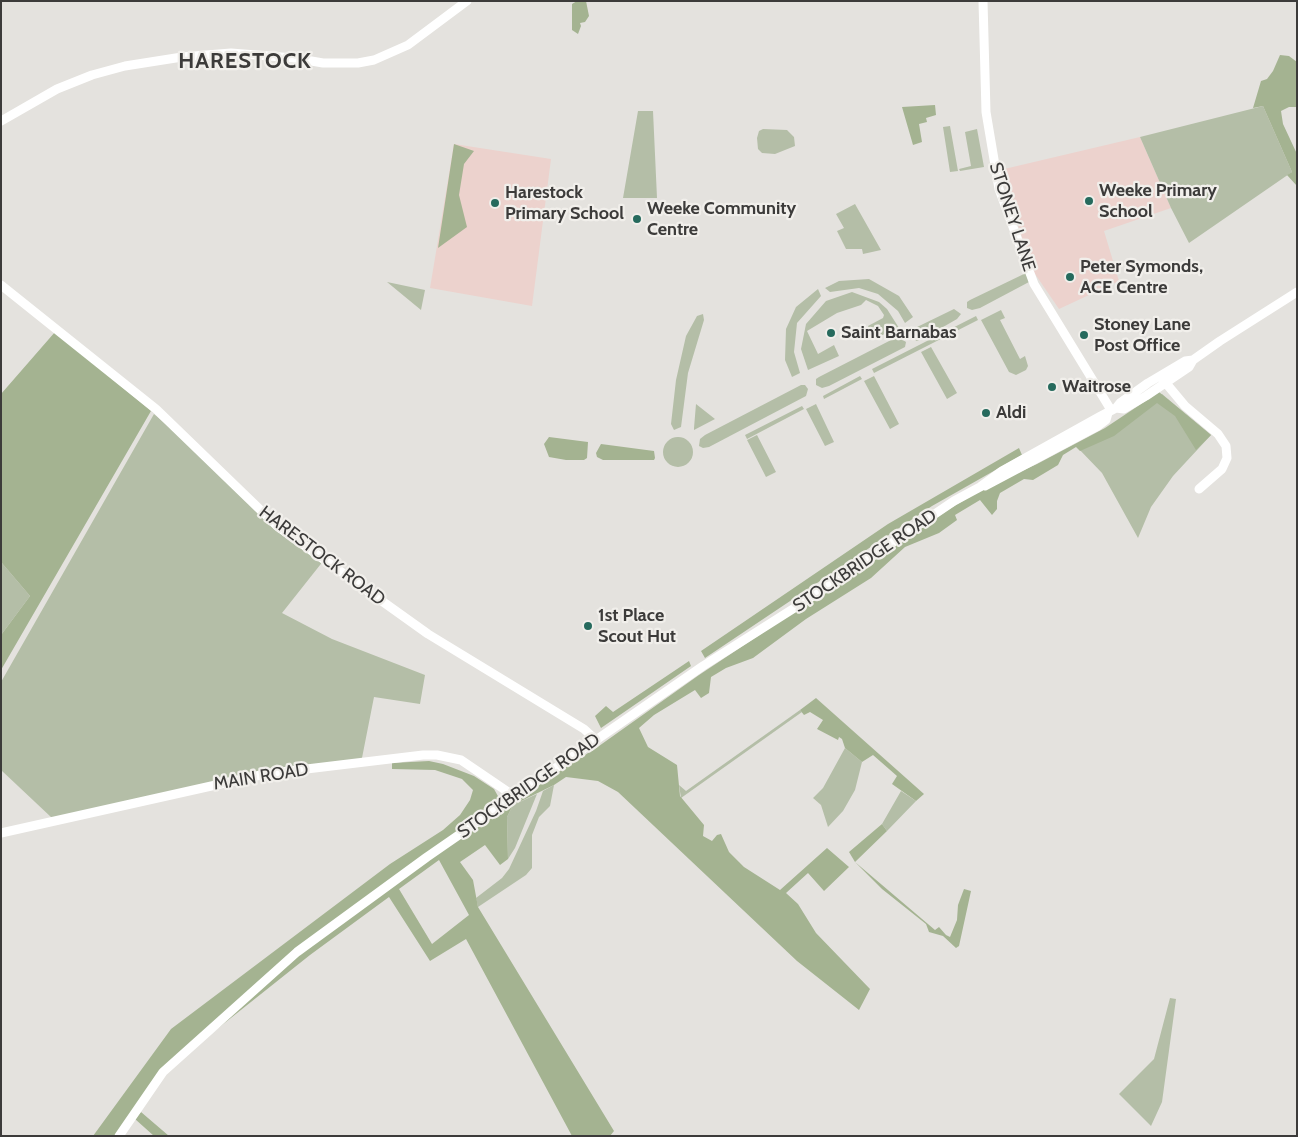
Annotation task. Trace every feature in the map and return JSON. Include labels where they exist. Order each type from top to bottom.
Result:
[{"type":"street","points":[[1,121],[57,89],[111,70],[148,62],[231,53],[294,58],[322,64],[358,63],[374,60],[408,45],[467,1]]},
{"type":"street","name":"STONEY LANE","points":[[983,1],[986,112],[1000,189],[1034,284],[1112,411]]},
{"type":"street","name":"HARESTOCK ROAD","points":[[1,285],[156,409],[277,526],[428,634],[584,729],[596,740]]},
{"type":"street","name":"STOCKBRIDGE ROAD","points":[[119,1136],[161,1075],[297,952],[514,796],[703,666],[818,593],[954,501],[980,487],[1034,452],[1112,411],[1124,409],[1163,380],[1189,367],[1193,360],[1297,292]]},
{"type":"street","points":[[1163,380],[1185,406],[1218,434],[1226,446],[1226,458],[1222,469],[1199,488]]},
{"type":"street","name":"MAIN ROAD","points":[[1,834],[256,775],[423,755],[437,755],[461,760],[514,796]]},
{"type":"shaded area","name":"Weeke Primary School","points":[[1140,137],[1171,208],[1104,231],[1119,281],[1059,309],[1033,271],[1000,170]]},
{"type":"shaded area","name":"Harestock Primary School","points":[[454,144],[551,159],[532,306],[430,288]]},
{"type":"green space","points":[[577,1],[586,1],[589,16],[585,22],[580,23],[581,26],[578,34],[572,30],[572,4]]},
{"type":"green space","points":[[1280,55],[1289,56],[1297,62],[1297,107],[1289,107],[1281,111],[1283,124],[1297,154],[1297,186],[1287,175],[1292,172],[1263,106],[1253,108],[1261,81],[1267,79],[1273,71]]},
{"type":"green space","points":[[935,105],[936,115],[926,118],[927,122],[919,124],[922,142],[913,145],[902,107]]},
{"type":"green space","points":[[1263,106],[1292,172],[1189,243],[1171,208],[1140,137]]},
{"type":"green space","points":[[638,111],[653,111],[657,198],[623,198]]},
{"type":"green space","points":[[950,126],[958,171],[950,172],[943,127]]},
{"type":"green space","points":[[763,129],[787,130],[794,137],[795,146],[775,154],[762,153],[758,149],[757,138],[759,131]]},
{"type":"green space","points":[[977,129],[984,167],[960,171],[959,169],[971,166],[965,132]]},
{"type":"green space","points":[[454,144],[474,151],[464,164],[459,195],[467,227],[438,248]]},
{"type":"green space","points":[[855,204],[881,250],[863,254],[862,249],[846,249],[837,231],[844,228],[836,214]]},
{"type":"green space","points":[[1026,273],[1029,282],[980,308],[972,310],[967,308],[967,302],[970,300]]},
{"type":"green space","points":[[869,279],[899,296],[913,317],[905,323],[898,311],[878,294],[859,288],[830,292],[825,288],[839,281]]},
{"type":"green space","points":[[387,282],[425,290],[421,310]]},
{"type":"green space","points":[[818,289],[821,296],[797,323],[794,352],[800,373],[792,377],[785,360],[786,329],[796,307]]},
{"type":"green space","points":[[852,292],[879,302],[887,309],[899,328],[873,339],[868,326],[883,318],[884,315],[878,306],[866,300],[861,305],[837,313],[807,331],[818,354],[834,345],[839,356],[808,370],[801,349],[806,324],[826,301]]},
{"type":"green space","points":[[954,309],[961,314],[957,319],[917,341],[912,338],[911,333],[915,328]]},
{"type":"green space","points":[[1001,310],[1005,318],[1000,320],[1020,359],[1025,356],[1028,366],[1026,370],[1016,375],[1009,372],[981,320]]},
{"type":"green space","points":[[703,314],[704,320],[688,373],[681,427],[674,430],[671,424],[676,380],[686,336],[697,316]]},
{"type":"green space","points":[[976,316],[978,320],[874,373],[872,369]]},
{"type":"green space","points":[[55,332],[151,411],[1,670],[1,635],[30,596],[1,562],[1,394]]},
{"type":"green space","points":[[900,338],[906,342],[905,347],[829,386],[822,388],[816,385],[816,379],[819,377],[893,339]]},
{"type":"green space","points":[[931,347],[957,393],[947,399],[921,352]]},
{"type":"green space","points":[[860,376],[862,379],[824,399],[823,396]]},
{"type":"green space","points":[[874,376],[899,424],[890,429],[864,381]]},
{"type":"green space","points":[[801,385],[805,385],[808,389],[806,396],[709,447],[703,448],[699,446],[700,439],[705,435]]},
{"type":"green space","points":[[1159,392],[1211,435],[1196,450],[1175,416],[1157,403],[1114,436],[1080,451],[1076,447],[1063,455],[1058,465],[1033,480],[1024,479],[1000,493],[997,509],[992,515],[980,500],[955,515],[957,520],[939,533],[905,547],[871,578],[806,619],[753,658],[726,668],[711,677],[709,693],[701,698],[695,690],[654,715],[639,728],[648,747],[677,765],[680,796],[704,825],[703,836],[712,841],[717,835],[721,834],[729,852],[744,867],[780,890],[827,848],[849,867],[824,891],[808,873],[786,893],[798,904],[816,933],[870,989],[859,1010],[797,961],[618,792],[598,781],[566,777],[513,805],[507,817],[508,859],[500,865],[485,845],[460,862],[473,880],[478,907],[614,1131],[610,1136],[572,1136],[466,939],[430,961],[389,897],[310,955],[163,1072],[120,1136],[93,1136],[171,1029],[390,864],[443,830],[460,815],[470,800],[473,790],[462,779],[435,770],[392,769],[392,763],[429,761],[443,764],[474,776],[494,789],[504,807],[599,746],[699,675],[951,508],[983,489],[1037,464],[1105,428]],"holes":[[[439,860],[469,915],[432,944],[399,889]]]},
{"type":"green space","points":[[1162,394],[1211,435],[1173,476],[1151,507],[1138,538],[1102,473],[1077,447]]},
{"type":"green space","points":[[696,404],[715,419],[694,430],[694,428]]},
{"type":"green space","points":[[816,404],[834,442],[825,446],[806,409]]},
{"type":"green space","points":[[802,406],[804,409],[747,439],[745,435]]},
{"type":"green space","points":[[154,414],[324,560],[282,613],[332,639],[425,675],[420,704],[374,697],[361,763],[265,774],[52,818],[1,770],[1,682]]},
{"type":"green space","points":[[757,435],[776,472],[766,477],[747,440]]},
{"type":"green space","points":[[549,437],[588,442],[587,458],[584,460],[566,460],[549,457],[544,444]]},
{"type":"green space","points":[[678,437],[684,438],[692,446],[692,458],[684,466],[678,467],[672,466],[664,458],[663,452],[664,446],[672,438]]},
{"type":"green space","points":[[601,444],[654,451],[655,458],[654,460],[603,460],[597,457],[596,453]]},
{"type":"green space","points":[[1019,448],[1022,455],[932,506],[705,658],[701,651],[888,524]]},
{"type":"green space","points":[[1,562],[30,596],[1,635]]},
{"type":"green space","points":[[689,661],[691,666],[601,728],[595,716],[606,706],[613,712]]},
{"type":"green space","points":[[816,698],[924,794],[916,801],[892,784],[897,776],[873,755],[862,762],[845,748],[842,739],[839,737],[838,740],[817,729],[823,720],[810,712],[804,715],[800,710]]},
{"type":"green space","points":[[800,710],[802,712],[681,798],[679,785],[686,791]]},
{"type":"green space","points":[[845,748],[862,762],[855,790],[843,811],[828,827],[821,805],[813,798],[823,788]]},
{"type":"green space","points":[[554,785],[550,806],[539,817],[532,835],[532,868],[526,875],[478,907],[476,898],[502,878],[509,869],[536,811],[543,791]]},
{"type":"green space","points":[[901,791],[916,801],[887,831],[882,824]]},
{"type":"green space","points":[[537,794],[515,848],[508,859],[507,817],[513,805]]},
{"type":"green space","points":[[882,824],[887,831],[855,862],[849,852]]},
{"type":"green space","points":[[855,862],[935,930],[939,927],[950,937],[957,920],[958,905],[964,889],[971,891],[959,946],[956,948],[943,936],[929,932],[926,924],[882,889]]},
{"type":"green space","points":[[1170,998],[1176,999],[1162,1102],[1151,1126],[1119,1094],[1154,1059]]},
{"type":"green space","points":[[141,1112],[169,1136],[154,1136],[135,1119]]},
{"type":"place","name":"Weeke Primary School","points":[[1089,201]]},
{"type":"place","name":"Harestock Primary School","points":[[495,203]]},
{"type":"place","name":"Weeke Community Centre","points":[[637,219]]},
{"type":"place","name":"Peter Symonds, ACE Centre","points":[[1070,277]]},
{"type":"place","name":"Saint Barnabas","points":[[831,333]]},
{"type":"place","name":"Stoney Lane Post Office","points":[[1084,335]]},
{"type":"place","name":"Waitrose","points":[[1052,387]]},
{"type":"place","name":"Aldi","points":[[986,413]]},
{"type":"place","name":"1st Place Scout Hut","points":[[588,626]]},
{"type":"district","name":"HARESTOCK","points":[[245,62]]}]
